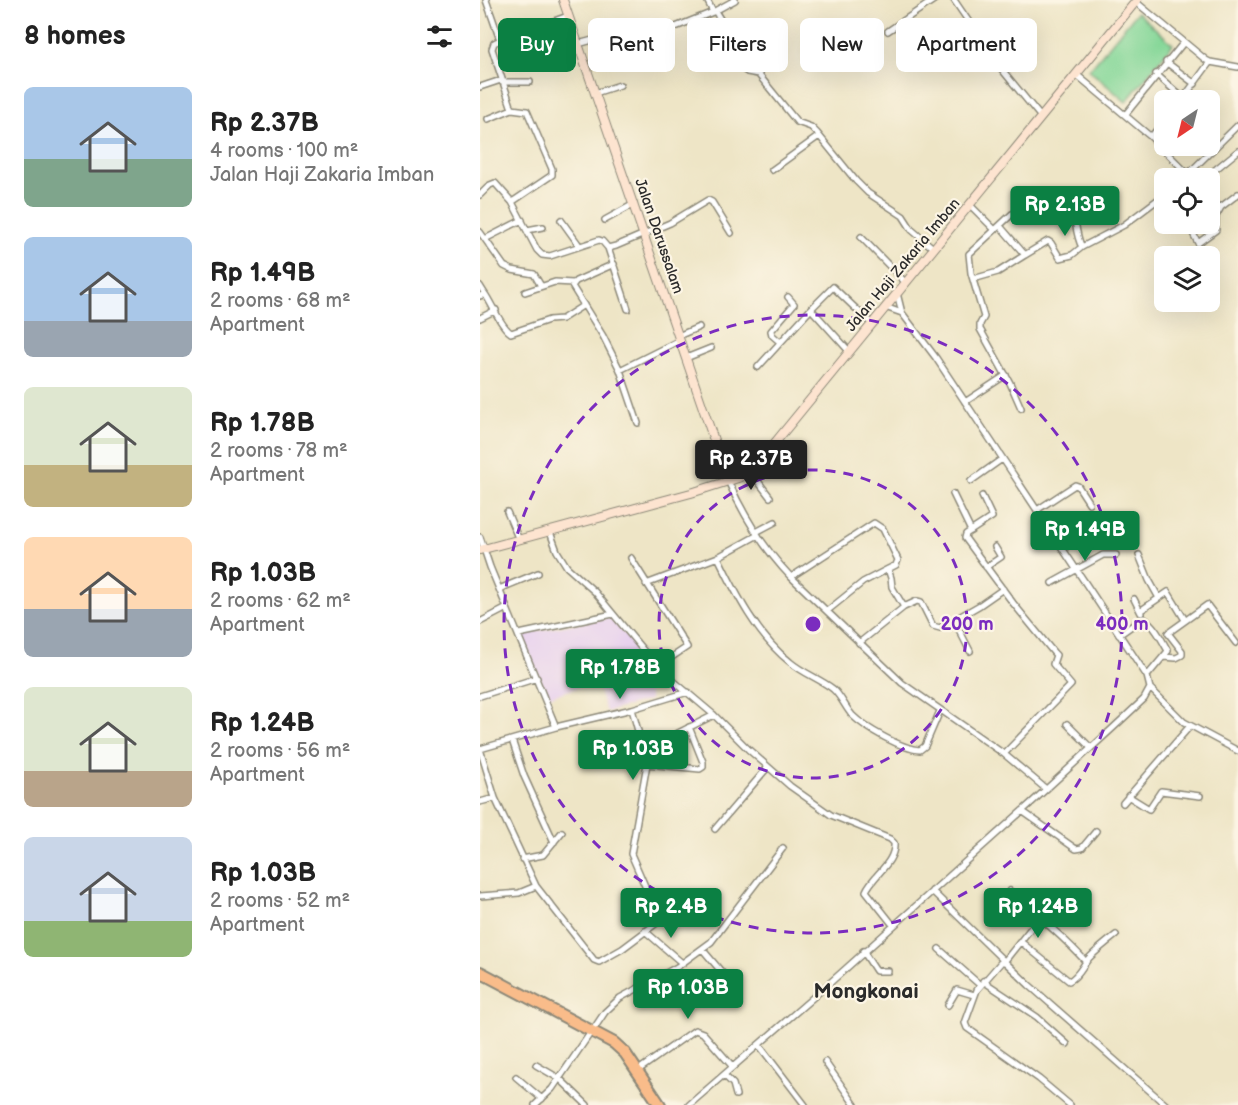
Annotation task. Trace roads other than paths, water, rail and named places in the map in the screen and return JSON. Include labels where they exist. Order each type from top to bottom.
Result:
[{"type":"highway","points":[[480,978],[620,1047],[660,1105]]},
{"type":"highway","points":[[591,1032],[615,1051],[654,1105]]},
{"type":"main road","name":"Jalan Darussalam","points":[[563,0],[728,481]]},
{"type":"main road","name":"Jalan Haji Zakaria Imban","points":[[482,550],[728,481],[751,472],[1136,1]]},
{"type":"street","points":[[486,0],[498,34]]},
{"type":"street","points":[[707,0],[732,38],[727,50],[734,61],[745,71],[758,74],[793,118],[813,129],[855,181],[868,193],[903,216],[912,230],[933,248]]},
{"type":"street","points":[[578,44],[626,31],[668,30],[714,12],[735,0]]},
{"type":"street","points":[[888,31],[934,0]]},
{"type":"street","points":[[954,0],[999,66],[1040,116]]},
{"type":"street","points":[[1136,1],[1210,62],[1238,67]]},
{"type":"street","points":[[562,18],[568,16]]},
{"type":"street","points":[[498,41],[492,49],[498,68]]},
{"type":"street","points":[[1125,115],[1184,42]]},
{"type":"street","points":[[1166,62],[1195,84]]},
{"type":"street","points":[[1190,90],[1210,62]]},
{"type":"street","points":[[499,72],[512,109]]},
{"type":"street","points":[[1156,74],[1173,90]]},
{"type":"street","points":[[1077,75],[1151,137],[1182,168]]},
{"type":"street","points":[[480,87],[502,81],[530,82]]},
{"type":"street","points":[[595,93],[620,85]]},
{"type":"street","points":[[488,119],[512,109],[527,111],[553,173],[512,202]]},
{"type":"street","points":[[1198,168],[1238,125]]},
{"type":"street","points":[[1151,137],[1154,134]]},
{"type":"street","points":[[772,170],[819,136]]},
{"type":"street","points":[[1218,168],[1238,152]]},
{"type":"street","points":[[480,195],[489,185],[495,183],[512,202],[537,250],[542,255],[549,256],[601,240],[608,248],[628,309]]},
{"type":"street","points":[[1021,408],[1006,375],[980,329],[984,317],[973,279],[969,254],[1012,214],[1067,194],[1072,205],[1077,236],[1082,247]]},
{"type":"street","points":[[1221,207],[1238,194]]},
{"type":"street","points":[[608,248],[670,223],[708,200],[712,202],[731,233]]},
{"type":"street","points":[[973,279],[998,272],[1046,241],[1051,243],[1062,259],[1072,255],[1082,247],[1124,225],[1154,202]]},
{"type":"street","points":[[605,220],[634,204]]},
{"type":"street","points":[[970,205],[998,228],[1025,255]]},
{"type":"street","points":[[485,239],[522,220]]},
{"type":"street","points":[[561,220],[579,245]]},
{"type":"street","points":[[527,230],[543,227]]},
{"type":"street","points":[[480,232],[504,266],[512,270],[534,274],[541,286]]},
{"type":"street","points":[[1193,234],[1197,242],[1202,242],[1211,234]]},
{"type":"street","points":[[861,237],[905,282]]},
{"type":"street","points":[[525,292],[555,282],[573,283],[614,264]]},
{"type":"street","points":[[573,283],[572,286],[614,357],[638,423]]},
{"type":"street","points":[[480,286],[482,295],[510,333],[554,319],[562,319],[584,305]]},
{"type":"street","points":[[758,367],[833,286],[872,324]]},
{"type":"street","points":[[897,292],[902,313],[925,342],[1147,676],[1150,688],[1190,726],[1238,751]]},
{"type":"street","points":[[780,342],[771,331],[794,304],[788,297]]},
{"type":"street","points":[[885,307],[902,313]]},
{"type":"street","points":[[811,309],[849,351]]},
{"type":"street","points":[[480,318],[495,310]]},
{"type":"street","points":[[620,370],[699,327]]},
{"type":"street","points":[[686,358],[711,348]]},
{"type":"street","points":[[965,402],[1006,375]]},
{"type":"street","points":[[971,481],[1002,459]]},
{"type":"street","points":[[751,472],[770,497]]},
{"type":"street","points":[[728,481],[757,534],[778,564],[791,577],[902,683],[1004,754],[1044,791]]},
{"type":"street","points":[[1037,510],[1075,485],[1089,502]]},
{"type":"street","points":[[953,494],[971,531]]},
{"type":"street","points":[[982,496],[992,517],[966,534],[965,538],[1054,652],[1056,655],[1053,663],[1071,686],[1004,754]]},
{"type":"street","points":[[507,512],[519,540]]},
{"type":"street","points":[[646,584],[718,556],[775,522]]},
{"type":"street","points":[[791,577],[874,523],[883,529],[898,560],[897,564],[863,582],[826,610]]},
{"type":"street","points":[[1058,542],[1087,528]]},
{"type":"street","points":[[550,532],[562,561],[595,592],[657,667],[714,714],[768,767],[837,818],[890,839],[894,843],[894,850],[890,858],[866,891],[893,925]]},
{"type":"street","points":[[480,537],[482,550],[556,727]]},
{"type":"street","points":[[986,567],[1000,557],[995,547]]},
{"type":"street","points":[[1052,583],[1103,555],[1116,555]]},
{"type":"street","points":[[1139,555],[1159,598]]},
{"type":"street","points":[[718,556],[740,600],[768,640],[789,662],[831,688],[859,721],[886,738],[920,750],[925,746],[940,711]]},
{"type":"street","points":[[631,558],[687,647],[657,667]]},
{"type":"street","points":[[888,569],[892,587],[904,607]]},
{"type":"street","points":[[499,589],[538,573]]},
{"type":"street","points":[[859,643],[904,607],[919,601],[930,622],[936,628],[954,620],[1003,589]]},
{"type":"street","points":[[1140,611],[1168,592],[1185,620]]},
{"type":"street","points":[[1134,599],[1143,618],[1155,629],[1168,651],[1147,676]]},
{"type":"street","points":[[1164,657],[1182,656],[1182,651],[1168,634],[1207,605],[1236,643]]},
{"type":"street","points":[[480,622],[507,608]]},
{"type":"street","points":[[519,634],[613,614]]},
{"type":"street","points":[[1119,635],[1143,618]]},
{"type":"street","points":[[954,620],[970,651]]},
{"type":"street","points":[[480,696],[537,678]]},
{"type":"street","points":[[689,1105],[1030,804],[1144,699],[1150,688]]},
{"type":"street","points":[[632,709],[647,764],[631,852],[660,915],[659,920],[622,949],[601,962],[597,962],[536,886],[495,798],[480,749],[688,692]]},
{"type":"street","points":[[668,738],[714,714]]},
{"type":"street","points":[[1067,724],[1091,748]]},
{"type":"street","points":[[1123,802],[1190,726]]},
{"type":"street","points":[[647,764],[700,770],[703,762],[689,727]]},
{"type":"street","points":[[512,740],[524,776],[554,842]]},
{"type":"street","points":[[715,830],[768,767]]},
{"type":"street","points":[[1128,796],[1149,809],[1161,791],[1200,796]]},
{"type":"street","points":[[480,802],[495,798]]},
{"type":"street","points":[[1022,811],[1076,849],[1082,848],[1096,831]]},
{"type":"street","points":[[524,863],[543,855],[562,832]]},
{"type":"street","points":[[535,1105],[560,1079],[605,1012],[620,998],[703,950],[718,935],[783,848]]},
{"type":"street","points":[[480,896],[519,893],[536,886]]},
{"type":"street","points":[[932,891],[1029,985],[1166,1105]]},
{"type":"street","points":[[1010,891],[1070,943],[1086,962]]},
{"type":"street","points":[[1046,901],[1039,918],[1021,942],[982,983],[974,995],[965,1023],[967,1028],[1039,1079],[1070,1105]]},
{"type":"street","points":[[645,931],[682,963]]},
{"type":"street","points":[[1021,942],[1070,981],[1076,977],[1086,962],[1116,935]]},
{"type":"street","points":[[939,949],[982,983],[1037,1017],[1067,1044]]},
{"type":"street","points":[[703,950],[731,983]]},
{"type":"street","points":[[863,951],[876,971],[888,972]]},
{"type":"street","points":[[948,1005],[957,990],[974,995]]},
{"type":"street","points":[[637,1071],[695,1030],[703,1033],[733,1067]]},
{"type":"street","points":[[759,1045],[805,1105]]},
{"type":"street","points":[[825,1062],[855,1105]]},
{"type":"street","points":[[536,1065],[560,1079],[585,1103]]},
{"type":"street","points":[[724,1075],[733,1084],[736,1095]]},
{"type":"street","points":[[516,1077],[542,1099]]},
{"type":"street","points":[[577,1105],[585,1103]]},
{"type":"district","name":"Mongkonai","points":[[866,991]]}]
